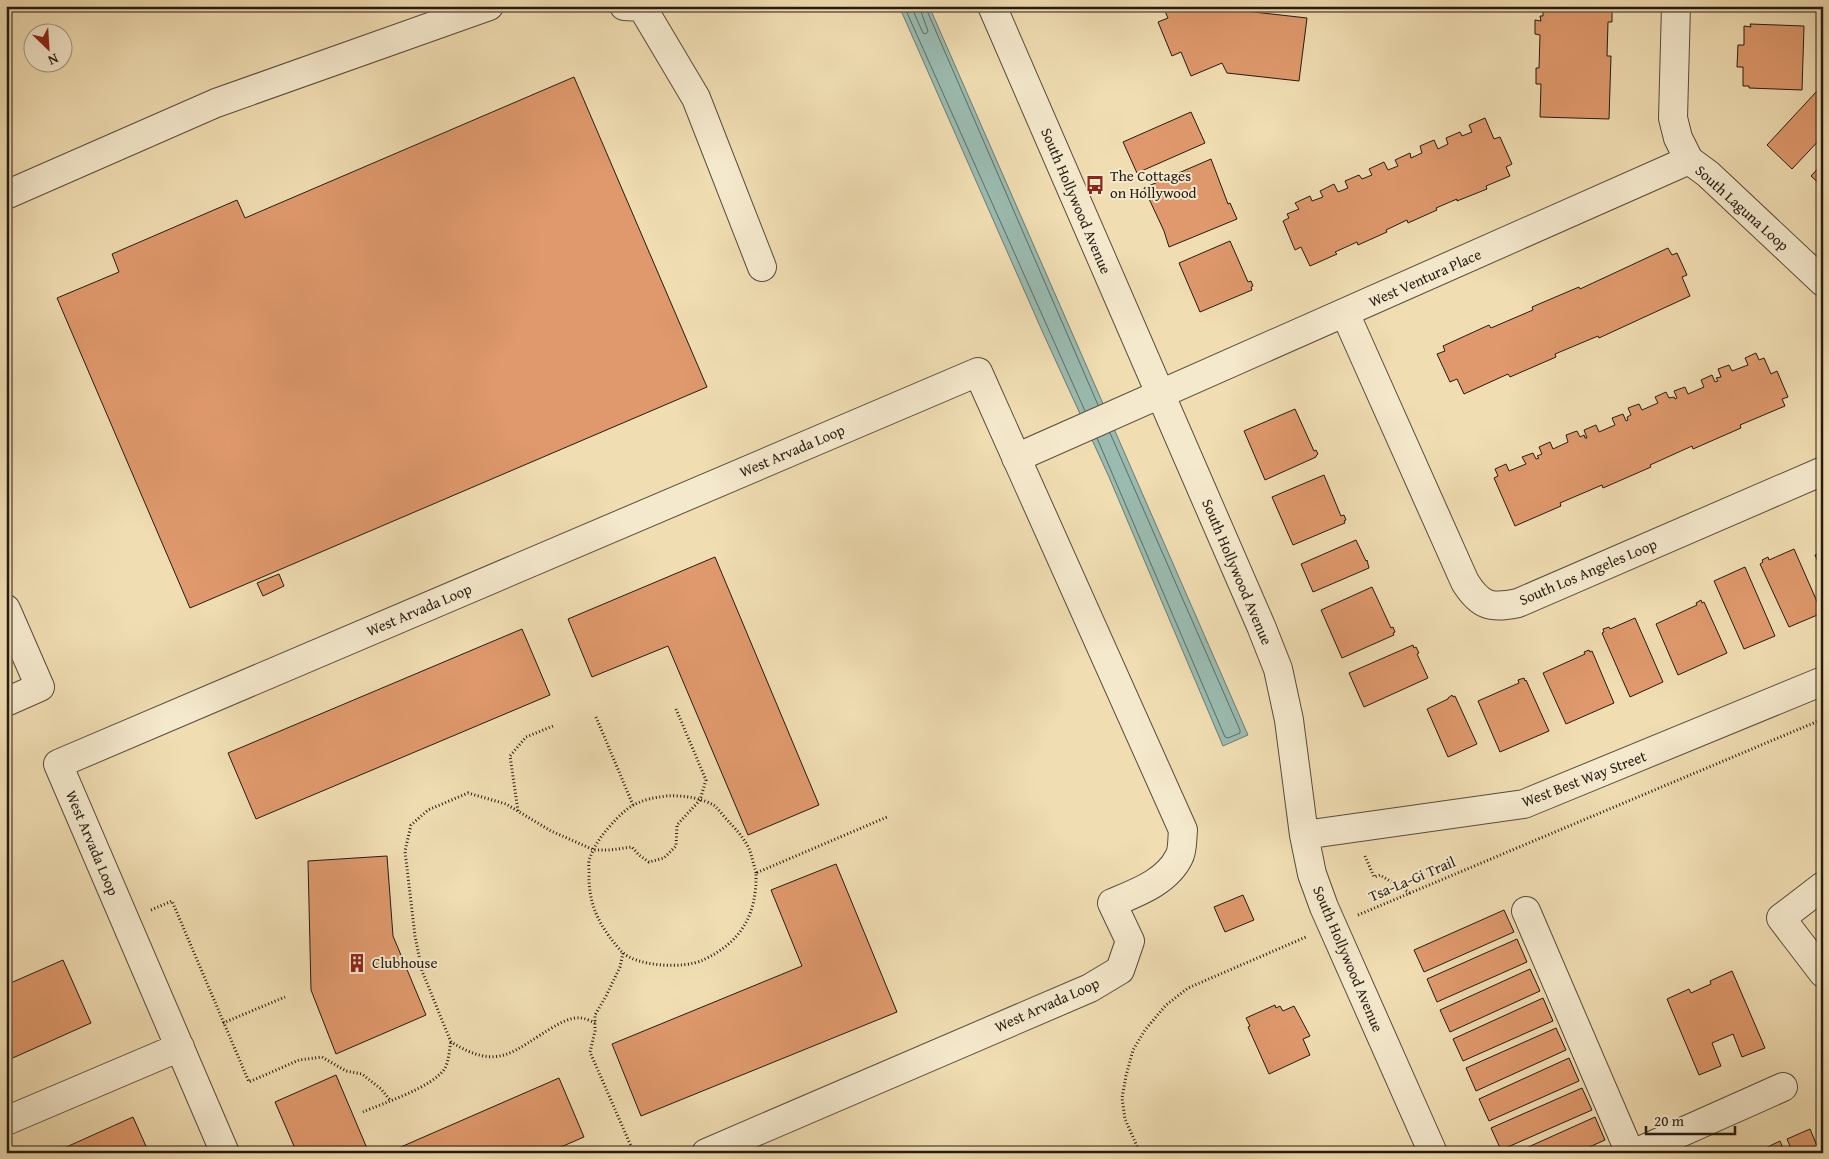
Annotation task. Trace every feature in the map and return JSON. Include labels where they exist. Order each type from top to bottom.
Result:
[{"type":"street","points":[[6,195],[216,103],[489,6]]},
{"type":"street","points":[[624,6],[642,7],[696,98],[762,267]]},
{"type":"street","name":"South Hollywood Avenue","points":[[992,6],[1278,669],[1289,720],[1304,835],[1312,874],[1332,926],[1433,1153]]},
{"type":"street","name":"South Laguna Loop","points":[[1676,6],[1673,118],[1678,138],[1689,160],[1708,174],[1823,282]]},
{"type":"street","name":"West Ventura Place","points":[[1160,395],[1689,160]]},
{"type":"street","name":"South Los Angeles Loop","points":[[1344,313],[1464,582],[1472,594],[1484,604],[1500,607],[1518,603],[1823,471]]},
{"type":"street","name":"West Arvada Loop","points":[[225,1153],[58,764],[978,372],[1183,830],[1180,856],[1167,873],[1145,889],[1112,903],[1130,941],[1120,970],[1090,988],[706,1153]]},
{"type":"street","points":[[1016,458],[1160,395]]},
{"type":"street","points":[[6,609],[40,687],[6,702]]},
{"type":"street","name":"West Best Way Street","points":[[1304,835],[1524,804],[1823,681]]},
{"type":"street","points":[[1823,886],[1781,918],[1823,973]]},
{"type":"street","points":[[1526,911],[1630,1153]]},
{"type":"street","points":[[6,1121],[180,1047]]},
{"type":"street","points":[[1635,1153],[1783,1087]]},
{"type":"path","points":[[363,1112],[415,1091],[434,1080],[444,1068],[451,1042],[422,972],[415,936],[405,851],[411,825],[428,810],[468,793],[506,804],[550,831],[594,850],[632,847],[649,862],[664,858],[676,846],[676,824],[700,800],[706,780],[676,709]]},
{"type":"path","points":[[596,717],[633,805]]},
{"type":"path","name":"Tsa-La-Gi Trail","points":[[1140,1153],[1125,1119],[1122,1098],[1133,1050],[1145,1030],[1166,1004],[1188,988],[1823,719]]},
{"type":"path","points":[[518,812],[510,756],[526,738],[553,726]]},
{"type":"path","points":[[674,795],[700,800],[714,806],[749,849],[756,873],[753,909],[737,936],[719,952],[696,963],[662,966],[626,956],[610,938],[597,917],[588,888],[589,859],[599,839],[617,818],[633,805],[647,798],[674,795]]},
{"type":"path","points":[[756,873],[887,817]]},
{"type":"path","points":[[1364,852],[1374,877],[1380,875],[1410,893]]},
{"type":"path","points":[[126,921],[172,902],[249,1082],[299,1060],[322,1057],[346,1070],[362,1074],[390,1100]]},
{"type":"path","points":[[623,952],[620,967],[595,1015],[590,1052],[634,1153]]},
{"type":"path","points":[[223,1023],[285,997]]},
{"type":"path","points":[[451,1042],[478,1055],[498,1057],[523,1046],[562,1022],[580,1018],[595,1023]]},
{"type":"water","points":[[899,6],[929,6],[1248,735],[1223,746],[1109,477],[1043,333]]},
{"type":"building","points":[[1159,6],[1234,6],[1236,10],[1307,18],[1299,81],[1227,73],[1222,63],[1191,76],[1181,52],[1172,56],[1158,22],[1168,18],[1164,9],[1161,10]]},
{"type":"building","points":[[1543,6],[1612,6],[1612,22],[1608,22],[1607,56],[1611,56],[1609,119],[1540,117],[1541,84],[1536,84],[1536,68],[1539,68],[1540,35],[1535,34],[1535,20],[1541,21],[1540,16],[1543,16]]},
{"type":"building","points":[[1750,24],[1804,26],[1802,90],[1749,88],[1749,86],[1743,86],[1743,67],[1737,67],[1738,45],[1744,45],[1744,26],[1751,27]]},
{"type":"building","points":[[574,77],[707,387],[190,608],[57,298],[119,272],[112,254],[237,200],[245,218]]},
{"type":"building","points":[[1817,91],[1823,97],[1823,136],[1792,169],[1767,145]]},
{"type":"building","points":[[1191,112],[1205,143],[1137,173],[1123,142]]},
{"type":"building","points":[[1485,118],[1494,139],[1500,137],[1512,164],[1506,167],[1510,176],[1486,186],[1487,189],[1436,208],[1437,210],[1408,223],[1407,220],[1386,230],[1387,232],[1358,245],[1357,242],[1335,252],[1337,254],[1310,266],[1301,247],[1295,250],[1283,221],[1289,218],[1287,214],[1299,209],[1295,203],[1310,196],[1312,201],[1323,197],[1320,191],[1334,184],[1338,192],[1348,188],[1345,181],[1359,175],[1362,179],[1372,175],[1369,169],[1384,162],[1388,170],[1398,166],[1395,160],[1410,153],[1411,158],[1422,153],[1420,146],[1434,140],[1438,149],[1448,144],[1446,138],[1460,132],[1462,136],[1472,132],[1469,125]]},
{"type":"building","points":[[1211,159],[1228,204],[1230,203],[1237,219],[1169,247],[1164,231],[1144,188]]},
{"type":"building","points":[[1823,163],[1823,187],[1811,176]]},
{"type":"building","points":[[1230,241],[1248,282],[1251,281],[1252,290],[1200,312],[1179,263]]},
{"type":"building","points":[[1668,248],[1672,255],[1677,253],[1687,275],[1682,277],[1690,296],[1599,338],[1598,336],[1555,354],[1556,357],[1510,377],[1508,374],[1464,394],[1457,379],[1450,382],[1437,354],[1445,351],[1443,346],[1489,325],[1491,328],[1533,310],[1532,307],[1579,287],[1580,289]]},
{"type":"building","points":[[1756,353],[1759,360],[1764,358],[1771,374],[1777,371],[1788,397],[1782,399],[1785,406],[1740,425],[1741,428],[1693,449],[1692,446],[1603,488],[1602,485],[1560,503],[1561,506],[1515,526],[1494,478],[1498,476],[1495,469],[1506,464],[1509,471],[1526,464],[1522,457],[1533,453],[1536,459],[1539,458],[1537,456],[1542,454],[1539,447],[1550,442],[1553,449],[1568,442],[1566,435],[1577,431],[1580,437],[1584,435],[1587,438],[1584,430],[1596,425],[1599,432],[1615,425],[1612,418],[1623,414],[1626,421],[1628,420],[1627,417],[1631,415],[1628,408],[1639,404],[1642,410],[1658,403],[1655,397],[1666,392],[1669,398],[1674,397],[1675,399],[1677,398],[1674,391],[1685,387],[1688,394],[1704,387],[1701,380],[1712,375],[1715,382],[1718,381],[1716,378],[1721,377],[1718,369],[1729,365],[1732,371],[1748,365],[1745,358]]},
{"type":"building","points":[[1295,409],[1314,451],[1316,450],[1318,454],[1316,457],[1265,480],[1244,431]]},
{"type":"building","points":[[1324,475],[1341,516],[1344,515],[1345,523],[1293,545],[1272,497]]},
{"type":"building","points":[[1356,540],[1367,560],[1369,568],[1313,592],[1301,564]]},
{"type":"building","points":[[1794,549],[1822,613],[1789,627],[1760,564],[1763,562],[1762,560],[1768,557],[1769,560]]},
{"type":"building","points":[[1823,552],[1823,573],[1815,555]]},
{"type":"building","points":[[715,557],[819,805],[748,835],[668,646],[592,677],[568,619]]},
{"type":"building","points":[[1745,567],[1775,636],[1744,649],[1714,581]]},
{"type":"building","points":[[279,574],[284,586],[263,596],[257,583]]},
{"type":"building","points":[[1372,587],[1391,628],[1393,627],[1394,635],[1342,658],[1321,610]]},
{"type":"building","points":[[1701,600],[1702,603],[1704,602],[1727,653],[1678,675],[1656,624],[1697,605],[1696,603]]},
{"type":"building","points":[[1635,618],[1663,682],[1630,697],[1602,633],[1604,632],[1603,629],[1609,627],[1610,629]]},
{"type":"building","points":[[522,629],[550,695],[256,819],[228,753]]},
{"type":"building","points":[[1413,645],[1419,653],[1417,654],[1428,678],[1364,707],[1349,673]]},
{"type":"building","points":[[1589,650],[1590,652],[1592,651],[1614,703],[1566,724],[1543,673],[1585,654],[1584,652]]},
{"type":"building","points":[[1524,678],[1549,731],[1500,752],[1478,701],[1519,683],[1518,680]]},
{"type":"building","points":[[1452,695],[1453,697],[1455,696],[1477,744],[1448,757],[1427,709],[1448,699]]},
{"type":"building","name":"Clubhouse","points":[[387,856],[393,936],[426,1015],[336,1054],[311,990],[308,861]]},
{"type":"building","points":[[836,864],[897,1012],[641,1116],[612,1044],[802,966],[771,890]]},
{"type":"building","points":[[1243,895],[1254,920],[1225,932],[1214,907]]},
{"type":"building","points":[[1504,910],[1514,932],[1424,972],[1414,950]]},
{"type":"building","points":[[1517,939],[1527,962],[1437,1002],[1427,979]]},
{"type":"building","points":[[63,960],[91,1023],[6,1061],[6,985]]},
{"type":"building","points":[[1530,969],[1540,991],[1450,1032],[1440,1010]]},
{"type":"building","points":[[1732,971],[1765,1048],[1742,1057],[1733,1034],[1712,1043],[1721,1066],[1699,1075],[1667,999],[1689,989],[1691,993],[1711,984],[1710,981]]},
{"type":"building","points":[[1543,998],[1553,1021],[1463,1061],[1453,1039]]},
{"type":"building","points":[[1275,1005],[1276,1008],[1280,1006],[1283,1011],[1294,1006],[1310,1036],[1303,1039],[1310,1055],[1269,1074],[1248,1027],[1250,1026],[1246,1018]]},
{"type":"building","points":[[1556,1028],[1566,1050],[1476,1091],[1466,1068]]},
{"type":"building","points":[[1569,1058],[1579,1081],[1489,1121],[1479,1099]]},
{"type":"building","points":[[336,1075],[369,1153],[297,1153],[275,1102]]},
{"type":"building","points":[[559,1078],[584,1137],[547,1153],[387,1153]]},
{"type":"building","points":[[1582,1088],[1592,1110],[1501,1150],[1491,1128]]},
{"type":"building","points":[[133,1117],[149,1153],[53,1153]]},
{"type":"building","points":[[1595,1117],[1605,1140],[1576,1153],[1515,1153]]},
{"type":"building","points":[[1810,1129],[1820,1153],[1793,1153],[1787,1139]]},
{"type":"building","points":[[1780,1141],[1785,1153],[1755,1153]]},
{"type":"building","points":[[1608,1147],[1611,1153],[1594,1153]]},
{"type":"place","name":"The Cottages on Hollywood","points":[[1095,185]]},
{"type":"place","name":"Clubhouse","points":[[357,963]]}]
